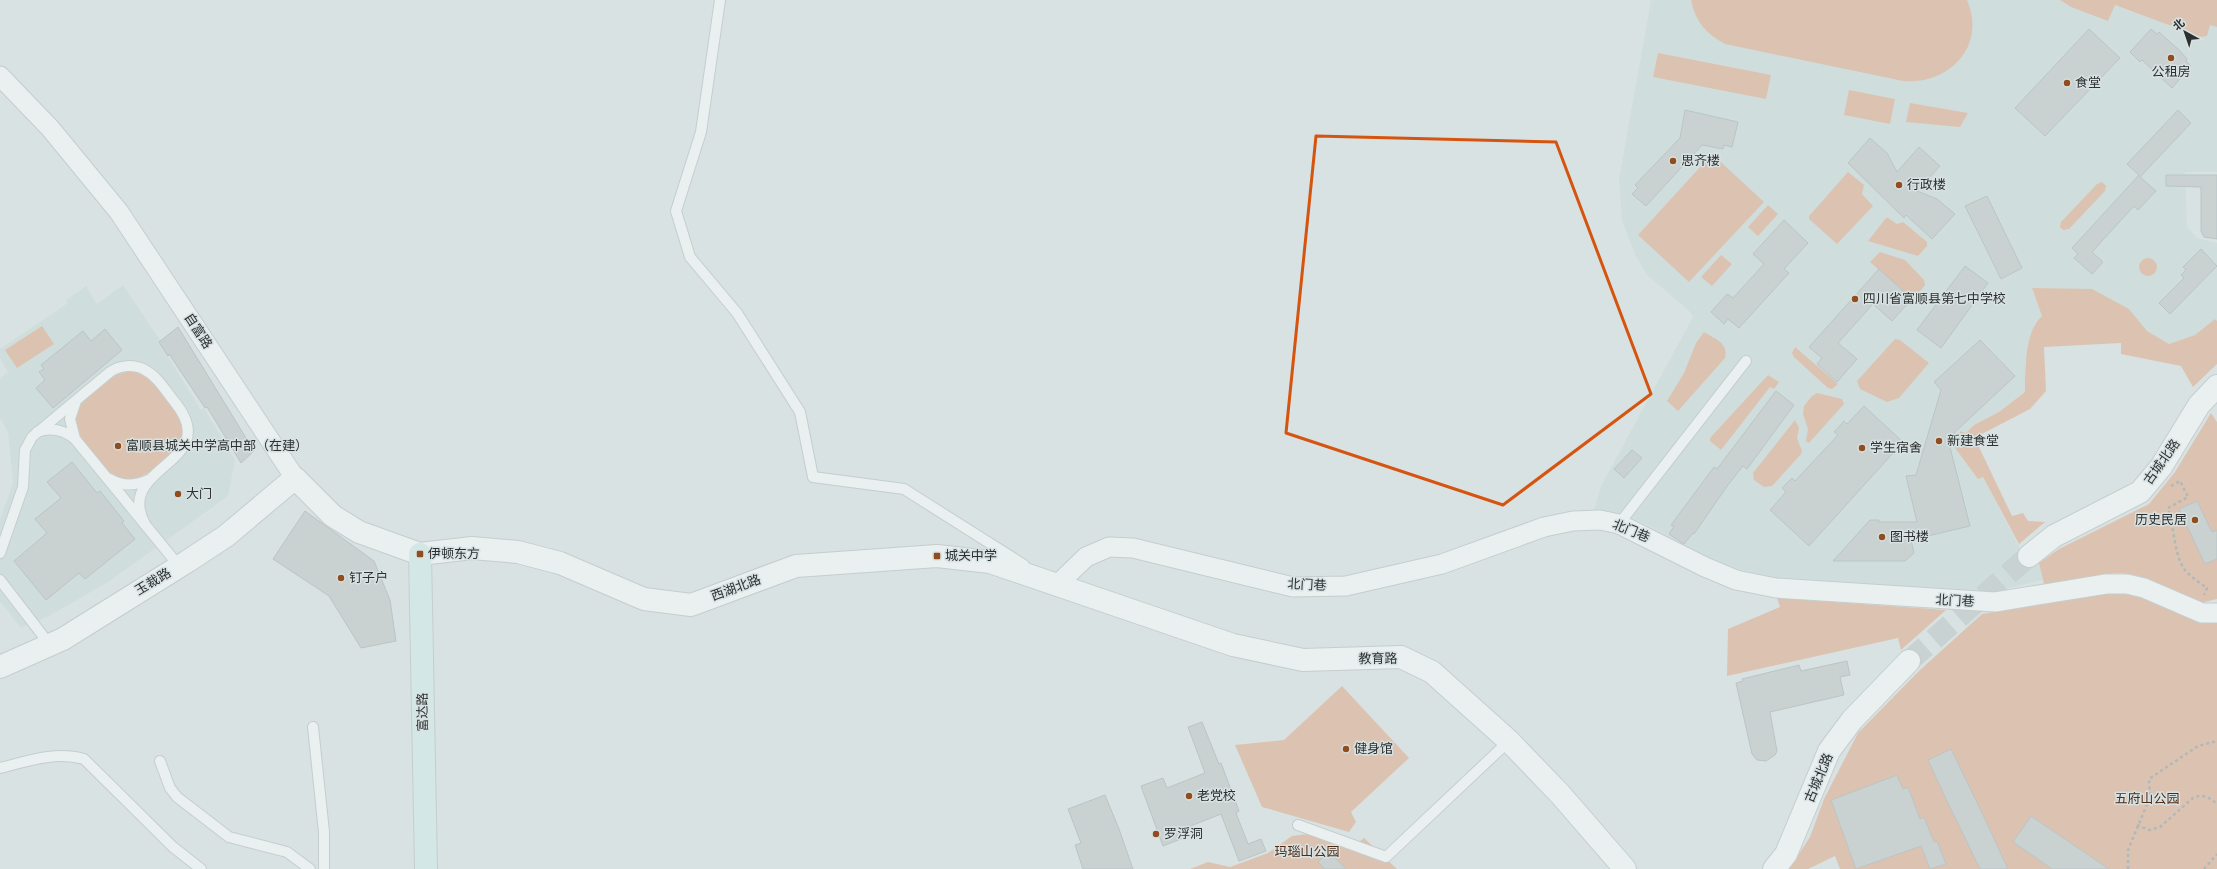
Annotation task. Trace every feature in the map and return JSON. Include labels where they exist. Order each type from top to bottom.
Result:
[{"type":"main road","name":"富达路","points":[[420,554],[426,869]]},
{"type":"street","name":"自富路","points":[[0,76],[50,128],[118,212],[295,478],[333,516],[359,532],[420,554]]},
{"type":"street","name":"古城北路","points":[[2029,556],[2054,536],[2140,492],[2161,467],[2199,405],[2217,386]]},
{"type":"street","name":"玉裁路","points":[[0,667],[50,645],[226,536],[295,478]]},
{"type":"street","name":"北门巷","points":[[1056,586],[1086,557],[1109,547],[1133,548],[1293,587],[1346,586],[1442,564],[1544,527],[1574,521],[1600,520],[1618,524],[1705,567],[1736,580],[1776,588],[1995,602],[2106,584],[2127,584],[2144,588],[2197,611],[2217,613]]},
{"type":"street","name":"西湖北路","points":[[420,554],[472,548],[518,552],[560,563],[644,599],[691,605],[796,566],[937,556],[990,562],[1056,586]]},
{"type":"street","name":"教育路","points":[[1056,586],[1233,645],[1303,660],[1401,657],[1432,672],[1509,741],[1560,794],[1625,869]]},
{"type":"street","name":"古城北路","points":[[1774,869],[1786,854],[1829,751],[1852,720],[1909,661]]},
{"type":"lane","points":[[720,0],[701,132],[676,211],[690,257],[737,313],[800,412],[813,477],[904,489],[1056,586]]},
{"type":"lane","points":[[1618,524],[1746,361]]},
{"type":"lane","points":[[0,553],[24,482],[25,450],[28,441],[110,372],[120,367],[138,367],[155,378],[185,416],[188,435],[181,452],[148,480],[141,490],[139,511],[145,524]]},
{"type":"lane","points":[[75,439],[70,419],[78,398]]},
{"type":"lane","points":[[36,433],[43,430],[60,430],[75,439],[179,566]]},
{"type":"lane","points":[[105,475],[116,483],[126,485],[136,484],[148,480]]},
{"type":"lane","points":[[0,580],[50,645]]},
{"type":"lane","points":[[313,727],[324,832],[324,869]]},
{"type":"lane","points":[[1298,825],[1386,856],[1509,741]]},
{"type":"lane","points":[[0,768],[47,756],[72,756],[84,759],[173,847],[201,869]]},
{"type":"lane","points":[[160,761],[170,788],[177,798],[229,836],[287,852],[310,869]]},
{"type":"path","points":[[2170,486],[2180,481],[2188,497],[2168,508],[2181,564],[2186,571],[2207,588],[2197,611]]},
{"type":"path","points":[[2128,869],[2128,850],[2137,825],[2150,797],[2149,779],[2198,746],[2217,741]]},
{"type":"path","points":[[2137,825],[2149,830],[2160,828],[2194,798],[2200,796],[2209,798],[2217,804]]},
{"type":"path","points":[[2204,869],[2217,854]]},
{"type":"highlighted area","points":[[1316,136],[1556,142],[1651,394],[1503,505],[1286,433]]},
{"type":"shaded area","name":"四川省富顺县第七中学校","points":[[1651,0],[2060,0],[2071,7],[2115,5],[2201,37],[2210,25],[2217,27],[2217,172],[2185,172],[2187,227],[2197,238],[2217,243],[2217,321],[2215,319],[2195,335],[2169,344],[2147,331],[2129,309],[2032,288],[2042,316],[2035,322],[2025,364],[2025,392],[1999,412],[1974,425],[1966,433],[1960,431],[1955,448],[1978,479],[1983,477],[2023,554],[2040,563],[2043,580],[1988,593],[1777,578],[1741,570],[1714,560],[1637,520],[1619,514],[1594,510],[1601,486],[1693,317],[1689,311],[1647,275],[1636,256],[1622,221],[1619,179]]},
{"type":"shaded area","name":"富顺县城关中学高中部（在建）","points":[[123,285],[160,340],[159,342],[201,410],[204,408],[235,460],[228,496],[108,582],[49,616],[21,628],[0,601],[0,520],[13,483],[8,432],[0,418],[0,378],[8,372],[0,358],[0,349],[68,303],[66,300],[86,286],[97,304]]},
{"type":"green space","points":[[1691,0],[1967,0],[1972,17],[1972,33],[1968,47],[1960,59],[1949,69],[1920,81],[1903,81],[1725,44],[1712,36],[1702,26],[1695,14]]},
{"type":"green space","points":[[2060,0],[2217,0],[2217,27],[2210,25],[2207,36],[2201,37],[2115,5],[2108,21],[2071,7]]},
{"type":"green space","points":[[1658,53],[1771,75],[1766,99],[1653,77]]},
{"type":"green space","points":[[1849,90],[1895,99],[1890,124],[1844,115]]},
{"type":"green space","points":[[1910,103],[1968,113],[1960,127],[1906,122]]},
{"type":"green space","points":[[1712,154],[1764,202],[1689,282],[1638,235]]},
{"type":"green space","points":[[1848,172],[1864,185],[1862,194],[1873,206],[1837,244],[1809,219],[1809,216]]},
{"type":"green space","points":[[2102,182],[2106,186],[2105,191],[2069,229],[2063,230],[2060,227],[2061,222],[2097,184]]},
{"type":"green space","points":[[1768,205],[1778,214],[1758,236],[1748,227]]},
{"type":"green space","points":[[1886,218],[1897,224],[1903,222],[1927,242],[1927,246],[1918,256],[1868,241]]},
{"type":"green space","points":[[1880,252],[1905,260],[1924,280],[1925,285],[1914,299],[1912,299],[1870,262]]},
{"type":"green space","points":[[1721,255],[1732,264],[1712,286],[1701,277]]},
{"type":"green space","points":[[2148,258],[2154,261],[2157,267],[2154,273],[2148,276],[2142,273],[2139,267],[2142,261]]},
{"type":"green space","points":[[2032,288],[2092,289],[2129,309],[2147,331],[2169,344],[2195,335],[2215,319],[2217,321],[2217,364],[2193,387],[2181,366],[2121,354],[2121,343],[2044,347],[2046,391],[2030,409],[1978,436],[1977,443],[2012,516],[2023,513],[2028,521],[2045,522],[2019,544],[1983,477],[1978,479],[1955,448],[1960,431],[1966,433],[1974,425],[1999,412],[2025,392],[2025,373],[2029,340],[2036,322],[2042,316]]},
{"type":"green space","points":[[42,326],[54,344],[17,368],[5,350]]},
{"type":"green space","points":[[1704,332],[1717,339],[1723,345],[1726,353],[1725,358],[1678,411],[1667,401],[1684,373],[1696,343]]},
{"type":"green space","points":[[1895,339],[1900,340],[1929,363],[1899,398],[1887,402],[1860,389],[1857,381]]},
{"type":"green space","points":[[1795,347],[1838,384],[1832,389],[1828,388],[1794,357],[1792,353]]},
{"type":"green space","points":[[130,371],[143,375],[154,384],[175,410],[182,425],[183,433],[174,452],[159,466],[140,477],[124,480],[109,472],[94,456],[81,437],[75,421],[78,410],[84,399],[112,376]]},
{"type":"green space","points":[[1768,375],[1779,382],[1774,389],[1770,387],[1721,450],[1710,441],[1710,438]]},
{"type":"green space","points":[[1817,393],[1842,399],[1844,404],[1809,443],[1806,441],[1808,429],[1803,414],[1804,406],[1812,396]]},
{"type":"green space","points":[[2211,413],[2217,422],[2217,599],[2200,603],[2139,576],[2122,573],[2103,574],[2045,588],[2039,563],[2059,549],[2149,504],[2175,472]]},
{"type":"green space","points":[[1795,420],[1799,428],[1797,438],[1802,451],[1801,454],[1772,486],[1764,487],[1754,480],[1753,473]]},
{"type":"green space","name":"五府山公园","points":[[2110,591],[2133,592],[2205,621],[2217,623],[2217,869],[1840,869],[1835,856],[1808,869],[1789,869],[1810,837],[1824,799],[1858,733],[1920,670],[1982,614]]},
{"type":"green space","points":[[1777,598],[1946,610],[1901,650],[1898,638],[1727,676],[1728,629],[1780,607]]},
{"type":"green space","points":[[1342,686],[1409,758],[1351,812],[1356,822],[1349,832],[1262,807],[1235,745],[1284,740]]},
{"type":"green space","name":"玛瑙山公园","points":[[1308,834],[1350,849],[1364,838],[1397,869],[1190,869],[1208,862],[1230,867],[1268,853],[1292,836]]},
{"type":"building","name":"食堂","points":[[2089,29],[2120,58],[2045,136],[2015,108]]},
{"type":"building","name":"公租房","points":[[2151,29],[2157,34],[2159,32],[2179,50],[2191,66],[2172,88],[2142,60],[2140,62],[2130,52]]},
{"type":"building","name":"思齐楼","points":[[1685,110],[1738,122],[1732,147],[1724,145],[1723,149],[1702,145],[1646,206],[1632,194],[1638,188],[1635,185],[1680,138]]},
{"type":"building","points":[[2178,110],[2191,123],[2140,177],[2156,191],[2138,210],[2134,206],[2092,252],[2103,262],[2092,274],[2074,258],[2078,254],[2072,248],[2139,175],[2127,164]]},
{"type":"building","name":"行政楼","points":[[1870,138],[1887,153],[1897,172],[1919,147],[1940,166],[1917,191],[1937,199],[1955,214],[1932,239],[1906,215],[1904,218],[1848,163]]},
{"type":"building","points":[[2166,175],[2217,175],[2217,239],[2204,237],[2201,231],[2201,187],[2166,186]]},
{"type":"building","points":[[1987,196],[2022,268],[2001,279],[1965,206]]},
{"type":"building","points":[[1784,220],[1808,243],[1784,269],[1789,273],[1739,328],[1728,319],[1724,324],[1711,312],[1727,294],[1733,298],[1764,264],[1753,254]]},
{"type":"building","points":[[2201,249],[2217,266],[2170,314],[2159,303],[2184,278],[2181,275],[2186,270],[2183,267]]},
{"type":"building","points":[[1965,266],[1988,283],[1941,348],[1917,330]]},
{"type":"building","points":[[1879,269],[1912,299],[1892,321],[1873,304],[1838,343],[1857,359],[1837,382],[1817,364],[1822,358],[1809,347]]},
{"type":"building","points":[[178,327],[254,451],[241,463],[207,407],[205,408],[169,354],[168,356],[159,342]]},
{"type":"building","points":[[105,329],[122,350],[53,408],[36,388],[45,380],[39,372],[44,369],[41,365],[83,331],[91,341]]},
{"type":"building","name":"新建食堂","points":[[1980,340],[2015,376],[1955,432],[1950,447],[1970,526],[1911,540],[1914,553],[1905,561],[1833,561],[1870,520],[1879,520],[1879,522],[1917,522],[1906,476],[1916,475],[1941,390],[1934,382]]},
{"type":"building","points":[[1776,391],[1794,405],[1747,469],[1743,466],[1694,534],[1693,533],[1684,544],[1682,543],[1669,534],[1674,526],[1671,525],[1714,467],[1717,469]]},
{"type":"building","points":[[1864,406],[1903,442],[1809,546],[1770,510],[1786,492],[1782,488],[1792,478],[1795,481],[1838,435],[1834,432],[1844,421],[1847,424]]},
{"type":"building","points":[[1632,450],[1642,458],[1624,478],[1614,469]]},
{"type":"building","points":[[72,462],[97,493],[100,491],[124,521],[122,523],[135,539],[85,579],[79,573],[46,600],[14,561],[47,533],[35,519],[61,498],[47,482]]},
{"type":"building","name":"历史民居","points":[[2197,501],[2212,532],[2217,530],[2217,559],[2205,564],[2179,509]]},
{"type":"building","name":"钉子户","points":[[305,511],[374,561],[390,600],[396,641],[361,648],[329,596],[273,559]]},
{"type":"building","points":[[1847,661],[1850,675],[1840,677],[1844,695],[1770,712],[1777,751],[1775,755],[1766,761],[1757,760],[1752,754],[1736,683],[1743,681],[1742,679],[1799,665],[1801,671]]},
{"type":"building","name":"老党校","points":[[1202,722],[1219,764],[1221,763],[1239,811],[1236,813],[1248,844],[1261,839],[1266,851],[1239,861],[1221,814],[1183,829],[1186,837],[1163,846],[1141,786],[1163,778],[1167,788],[1205,773],[1188,727]]},
{"type":"building","points":[[1951,749],[2008,869],[1980,869],[1947,801],[1928,760]]},
{"type":"building","points":[[1897,775],[1903,789],[1908,787],[1920,819],[1924,817],[1934,842],[1937,841],[1946,864],[1930,869],[1921,846],[1856,869],[1831,800]]},
{"type":"building","points":[[1105,795],[1133,869],[1083,869],[1075,845],[1081,843],[1068,809]]},
{"type":"building","points":[[2031,816],[2109,869],[2052,869],[2013,842]]},
{"type":"building","points":[[1329,851],[1346,869],[1325,869],[1318,862]]},
{"type":"tunnel","points":[[1909,661],[2029,556]]},
{"type":"place","name":"公租房","points":[[2171,58]]},
{"type":"place","name":"食堂","points":[[2067,83]]},
{"type":"place","name":"思齐楼","points":[[1673,161]]},
{"type":"place","name":"行政楼","points":[[1899,185]]},
{"type":"place","name":"四川省富顺县第七中学校","points":[[1855,299]]},
{"type":"place","name":"新建食堂","points":[[1939,441]]},
{"type":"place","name":"富顺县城关中学高中部（在建）","points":[[118,446]]},
{"type":"place","name":"学生宿舍","points":[[1862,448]]},
{"type":"place","name":"大门","points":[[178,494]]},
{"type":"place","name":"历史民居","points":[[2195,520]]},
{"type":"place","name":"图书楼","points":[[1882,537]]},
{"type":"place","name":"伊顿东方","points":[[420,554]]},
{"type":"place","name":"城关中学","points":[[937,556]]},
{"type":"place","name":"钉子户","points":[[341,578]]},
{"type":"place","name":"健身馆","points":[[1346,749]]},
{"type":"place","name":"老党校","points":[[1189,796]]},
{"type":"place","name":"罗浮洞","points":[[1156,834]]}]
